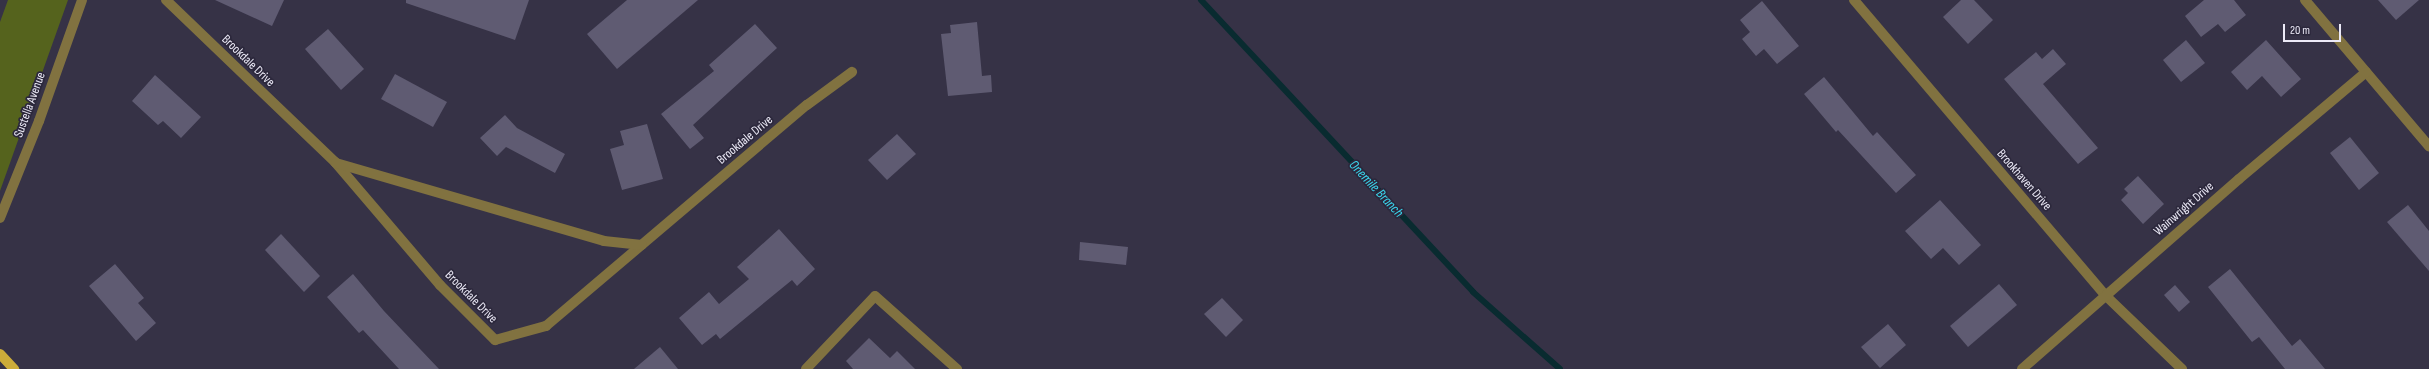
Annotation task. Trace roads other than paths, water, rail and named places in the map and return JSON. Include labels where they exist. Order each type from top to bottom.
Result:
[{"type":"main road","points":[[0,354],[14,369]]},
{"type":"street","name":"Sustella Avenue","points":[[0,218],[39,121],[82,0]]},
{"type":"street","name":"Brookdale Drive","points":[[166,0],[335,162],[440,285],[495,340],[546,326],[807,105],[852,72]]},
{"type":"street","name":"Brookhaven Drive","points":[[1854,0],[2105,295],[2182,369]]},
{"type":"street","points":[[2305,0],[2429,146]]},
{"type":"street","name":"Wainwright Drive","points":[[2022,369],[2105,295],[2366,72]]},
{"type":"street","points":[[335,162],[604,241],[642,245]]},
{"type":"street","points":[[806,369],[875,296],[958,369]]},
{"type":"waterway","name":"Onemile Branch","points":[[1201,0],[1473,292],[1560,369]]}]
